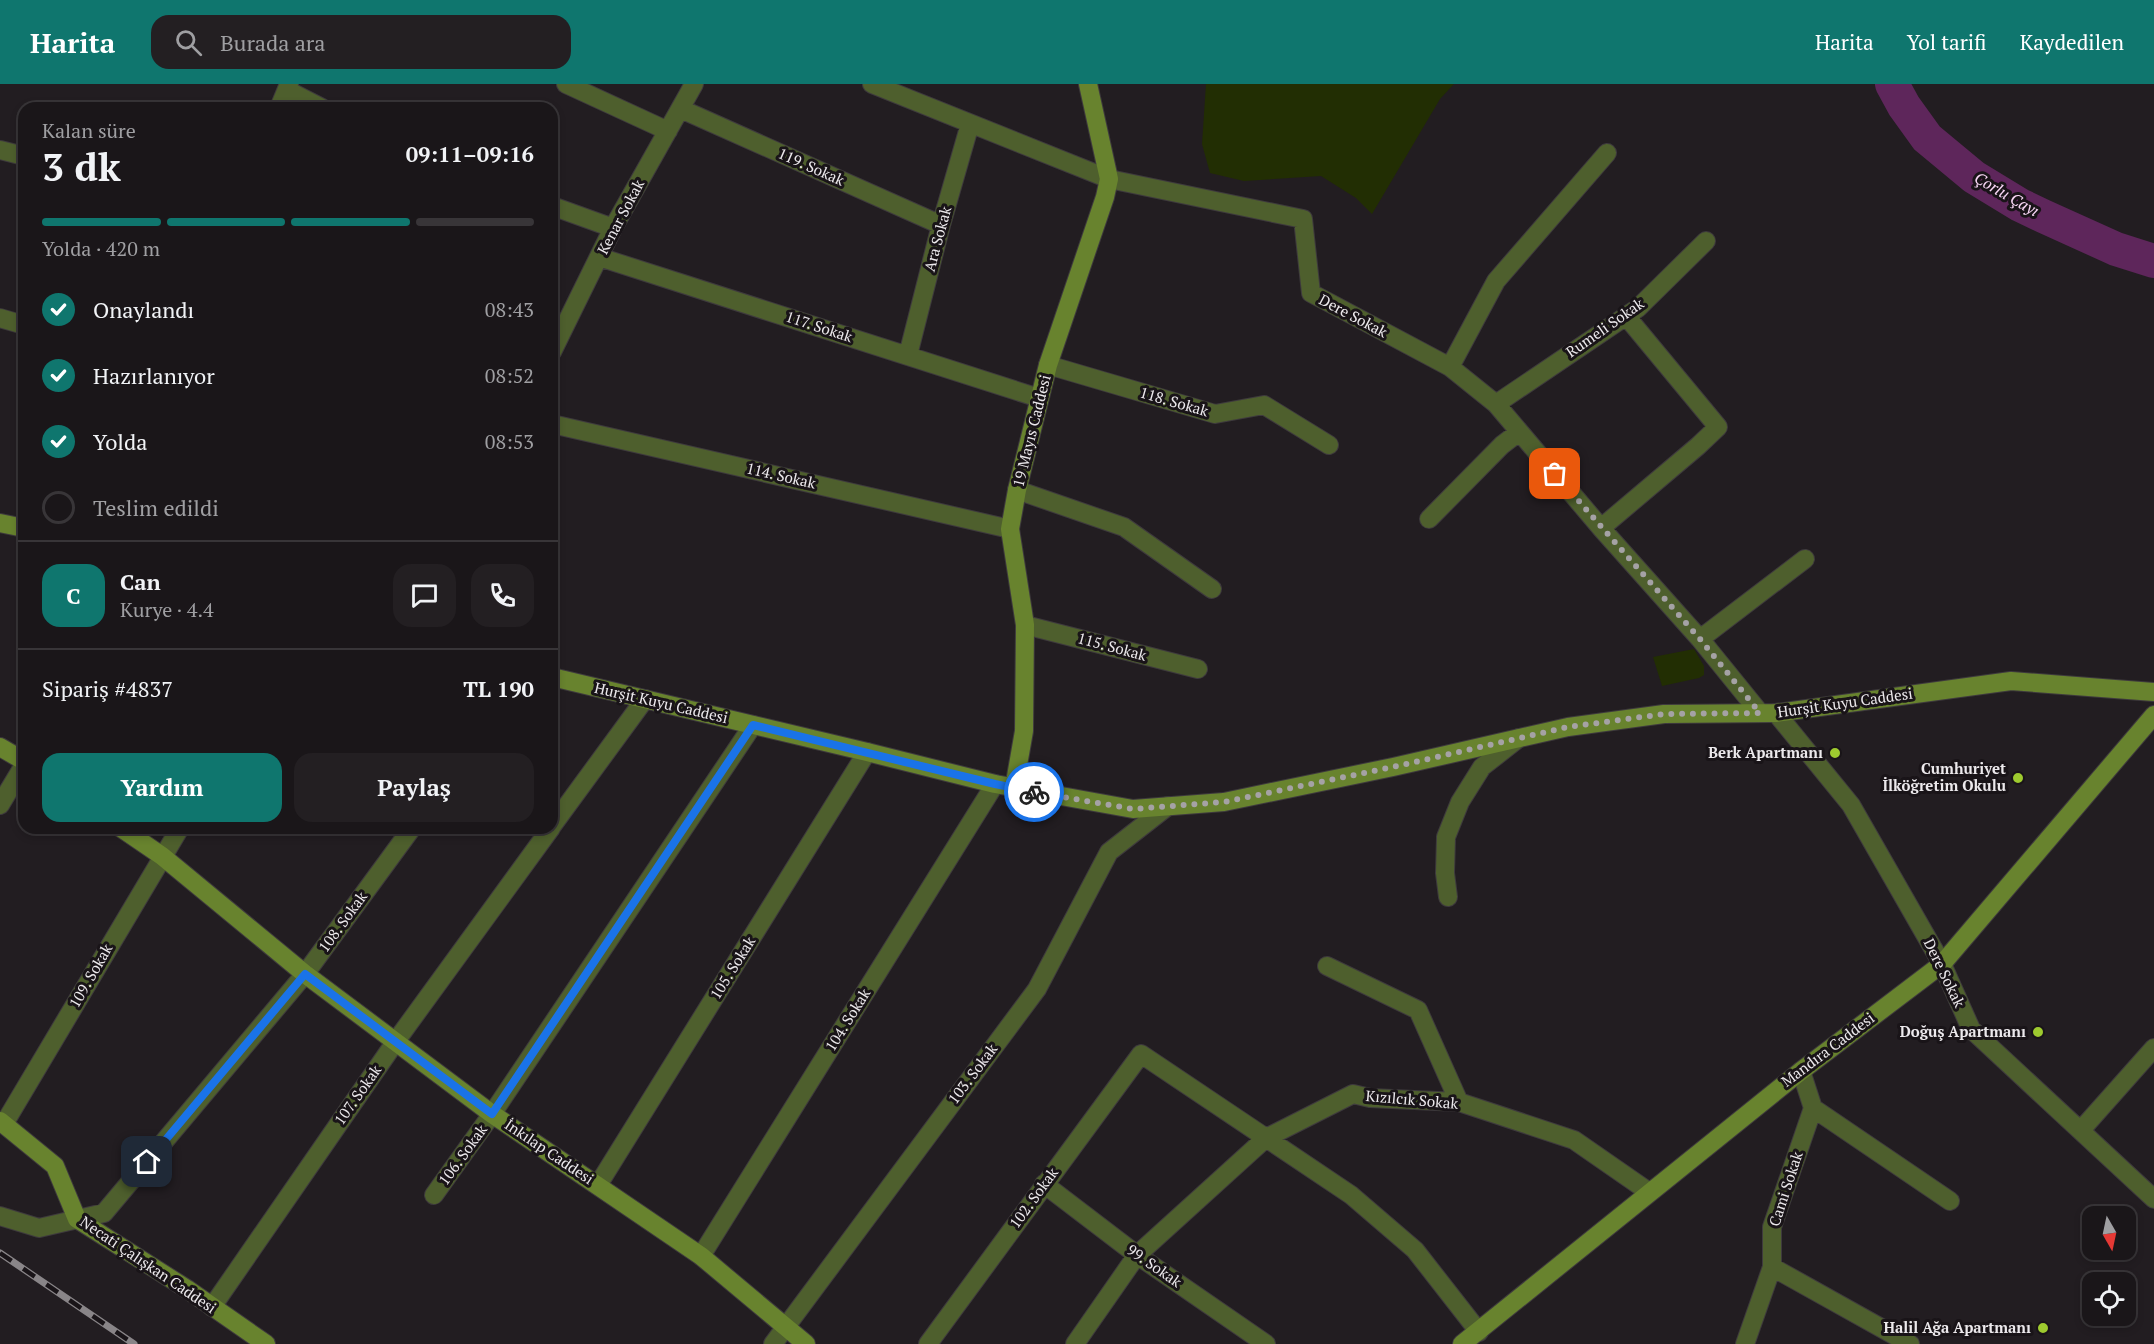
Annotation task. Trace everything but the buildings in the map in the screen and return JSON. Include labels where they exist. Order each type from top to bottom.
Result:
[{"type":"street","points":[[566,84],[668,131]]},
{"type":"street","name":"Kenar Sokak","points":[[558,340],[613,228],[694,84]]},
{"type":"street","name":"Dere Sokak","points":[[872,84],[1109,179],[1303,219],[1311,293],[1450,368],[1496,404],[1601,528],[1851,806],[1942,964],[1971,1029],[2154,1199]]},
{"type":"street","name":"19 Mayıs Caddesi","points":[[1014,788],[1024,730],[1025,625],[1010,529],[1017,490],[1048,365],[1105,197],[1109,179],[1088,84]]},
{"type":"street","points":[[282,102],[288,87],[312,102]]},
{"type":"street","name":"119. Sokak","points":[[681,109],[941,225]]},
{"type":"street","name":"Ara Sokak","points":[[908,355],[941,225],[970,124]]},
{"type":"street","points":[[0,150],[18,154]]},
{"type":"street","points":[[1450,368],[1496,281],[1607,153]]},
{"type":"street","points":[[558,208],[613,228]]},
{"type":"street","name":"Rumeli Sokak","points":[[1496,404],[1638,308],[1706,241]]},
{"type":"street","name":"117. Sokak","points":[[599,257],[1039,398]]},
{"type":"street","points":[[1601,528],[1718,427],[1626,316]]},
{"type":"street","points":[[0,318],[18,322]]},
{"type":"street","name":"118. Sokak","points":[[1048,365],[1215,414],[1264,405],[1329,445]]},
{"type":"street","name":"114. Sokak","points":[[558,425],[1010,529]]},
{"type":"street","points":[[1429,519],[1502,445],[1519,432]]},
{"type":"street","points":[[1017,490],[1125,526],[1212,589]]},
{"type":"street","points":[[0,523],[18,527]]},
{"type":"street","points":[[1700,639],[1805,559]]},
{"type":"street","name":"115. Sokak","points":[[1025,625],[1198,669]]},
{"type":"street","name":"Hurşit Kuyu Caddesi","points":[[558,678],[995,784],[1133,809],[1224,802],[1568,727],[1664,714],[1768,713],[2011,681],[2154,692]]},
{"type":"street","name":"107. Sokak","points":[[558,817],[645,699]]},
{"type":"street","name":"Mandıra Caddesi","points":[[1462,1344],[1800,1071],[1942,964],[2154,715]]},
{"type":"street","name":"106. Sokak","points":[[434,1196],[492,1114],[753,725]]},
{"type":"street","points":[[1448,897],[1445,873],[1446,837],[1460,802],[1482,767],[1519,738]]},
{"type":"street","points":[[0,747],[18,758]]},
{"type":"street","name":"105. Sokak","points":[[598,1185],[867,752]]},
{"type":"street","points":[[0,805],[18,775]]},
{"type":"street","name":"104. Sokak","points":[[701,1256],[995,784]]},
{"type":"street","name":"103. Sokak","points":[[773,1344],[1037,989],[1109,852],[1168,806]]},
{"type":"street","name":"İnkılap Caddesi","points":[[130,834],[162,856],[305,974],[492,1114],[701,1256],[806,1344]]},
{"type":"street","name":"109. Sokak","points":[[2,1123],[176,834]]},
{"type":"street","name":"108. Sokak","points":[[0,1216],[39,1228],[104,1214],[305,974],[408,834]]},
{"type":"street","name":"107. Sokak","points":[[212,1307],[396,1041],[546,834]]},
{"type":"street","points":[[1327,966],[1418,1010],[1459,1102]]},
{"type":"street","points":[[2081,1130],[2154,1048]]},
{"type":"street","name":"102. Sokak","points":[[928,1344],[1141,1054],[1266,1138]]},
{"type":"street","points":[[1800,1071],[1813,1108],[1950,1201]]},
{"type":"street","name":"Kızılcık Sokak","points":[[1076,1344],[1137,1255],[1266,1138],[1353,1094],[1370,1098],[1459,1102],[1574,1140],[1649,1192]]},
{"type":"street","name":"Cami Sokak","points":[[1745,1344],[1772,1267],[1772,1227],[1813,1108]]},
{"type":"street","name":"Necati Çalışkan Caddesi","points":[[2,1123],[55,1166],[77,1219],[266,1344]]},
{"type":"street","points":[[1266,1138],[1351,1195],[1415,1250],[1479,1332]]},
{"type":"street","name":"99. Sokak","points":[[1044,1184],[1137,1255],[1266,1344]]},
{"type":"street","points":[[1772,1267],[1910,1344]]},
{"type":"green space","points":[[1206,84],[1454,84],[1440,99],[1372,214],[1356,198],[1321,176],[1244,181],[1210,173],[1202,144]]},
{"type":"green space","points":[[1694,649],[1704,666],[1704,675],[1662,686],[1653,657]]},
{"type":"waterway","name":"Çorlu Çayı","points":[[1892,84],[1904,106],[1927,138],[1974,177],[2043,216],[2116,249],[2154,261]]},
{"type":"railway","points":[[0,1253],[134,1344]]},
{"type":"way so far","points":[[1034,792],[1133,809],[1224,802],[1393,767],[1568,727],[1664,714],[1760,713],[1700,639],[1555,474]]},
{"type":"place","name":"Berk Apartmanı","points":[[1835,753]]},
{"type":"place","name":"Cumhuriyet İlköğretim Okulu","points":[[2018,778]]},
{"type":"place","name":"Doğuş Apartmanı","points":[[2038,1032]]},
{"type":"place","name":"Halil Ağa Apartmanı","points":[[2043,1328]]},
{"type":"route","points":[[147,1162],[305,974],[492,1114],[753,725],[1034,792]]}]
